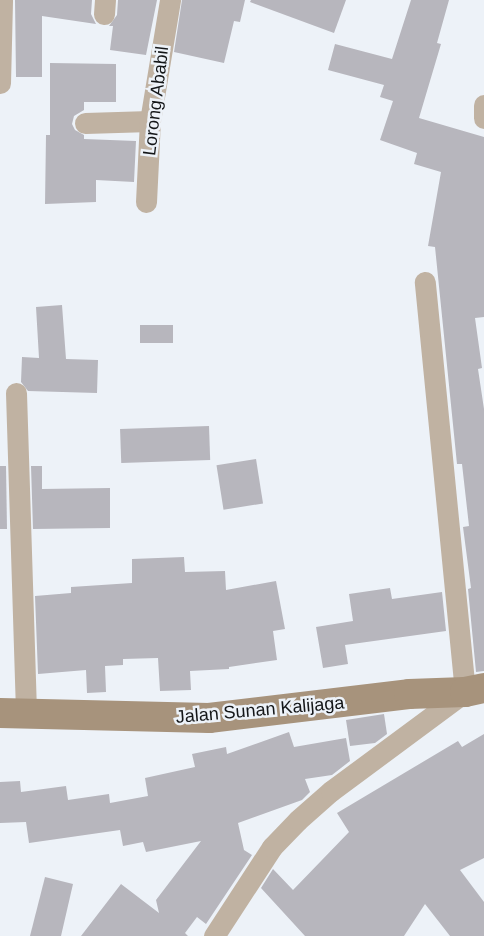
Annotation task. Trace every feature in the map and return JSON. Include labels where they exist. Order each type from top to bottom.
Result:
[{"type":"street","points":[[0,83],[2,0]]},
{"type":"street","name":"Lorong Ababil","points":[[146,202],[150,121],[170,0]]},
{"type":"street","points":[[484,105],[484,118]]},
{"type":"street","points":[[85,123],[150,121]]},
{"type":"street","points":[[214,936],[272,847],[298,819],[331,791],[475,690],[425,282]]},
{"type":"street","points":[[13,713],[16,393]]},
{"type":"street","name":"Jalan Sunan Kalijaga","points":[[13,713],[209,718],[409,694],[475,690]]},
{"type":"building","points":[[15,0],[92,0],[91,14],[96,24],[42,16],[42,77],[16,77]]},
{"type":"building","points":[[118,0],[157,0],[146,55],[110,50],[113,26],[109,26],[117,15]]},
{"type":"building","points":[[182,0],[245,0],[240,22],[234,21],[224,63],[174,52]]},
{"type":"building","points":[[251,0],[346,0],[334,33],[250,2]]},
{"type":"building","points":[[411,0],[449,0],[437,43],[441,44],[419,118],[484,137],[484,317],[475,318],[482,368],[478,369],[484,409],[484,671],[476,672],[468,589],[471,588],[463,527],[469,526],[462,464],[457,464],[435,247],[428,246],[441,172],[414,164],[417,153],[380,140],[393,101],[380,97],[384,85],[328,70],[335,44],[392,59]]},
{"type":"building","points":[[50,63],[116,64],[116,102],[84,102],[84,110],[74,116],[72,124],[75,130],[84,135],[84,139],[136,141],[134,182],[96,180],[96,202],[45,204],[46,135],[50,135]]},
{"type":"building","points":[[62,305],[66,359],[98,360],[97,393],[28,391],[21,382],[22,357],[39,358],[36,307]]},
{"type":"building","points":[[140,325],[173,325],[173,343],[140,343]]},
{"type":"building","points":[[209,426],[210,460],[121,463],[120,429]]},
{"type":"building","points":[[256,459],[263,503],[224,510],[216,465]]},
{"type":"building","points":[[0,466],[6,466],[7,529],[0,529]]},
{"type":"building","points":[[31,466],[42,466],[42,489],[110,488],[110,528],[33,529]]},
{"type":"building","points":[[184,557],[185,572],[225,571],[226,590],[276,581],[285,629],[273,631],[277,660],[229,667],[229,669],[190,671],[191,690],[160,691],[158,658],[123,659],[123,665],[105,666],[106,692],[87,693],[86,670],[38,674],[35,596],[71,593],[71,587],[132,583],[132,559]]},
{"type":"building","points":[[390,588],[392,599],[442,592],[446,631],[345,645],[348,664],[323,668],[316,627],[353,621],[349,594]]},
{"type":"building","points":[[384,714],[387,734],[375,743],[350,746],[346,720]]},
{"type":"building","points":[[289,732],[294,747],[346,738],[350,761],[332,775],[305,779],[310,792],[302,800],[238,823],[244,850],[252,855],[206,924],[197,917],[185,933],[188,936],[81,936],[121,884],[159,913],[156,900],[201,841],[146,852],[143,842],[123,846],[120,830],[29,843],[26,822],[0,823],[0,782],[20,781],[21,792],[66,786],[68,800],[109,794],[110,803],[148,796],[145,778],[195,767],[192,754],[226,747],[227,754]]},
{"type":"building","points":[[484,734],[484,858],[460,870],[484,902],[484,936],[450,936],[425,904],[404,936],[305,936],[261,888],[273,869],[293,890],[349,832],[337,813],[458,741],[462,747]]},
{"type":"building","points":[[45,877],[73,884],[61,936],[30,936]]}]
